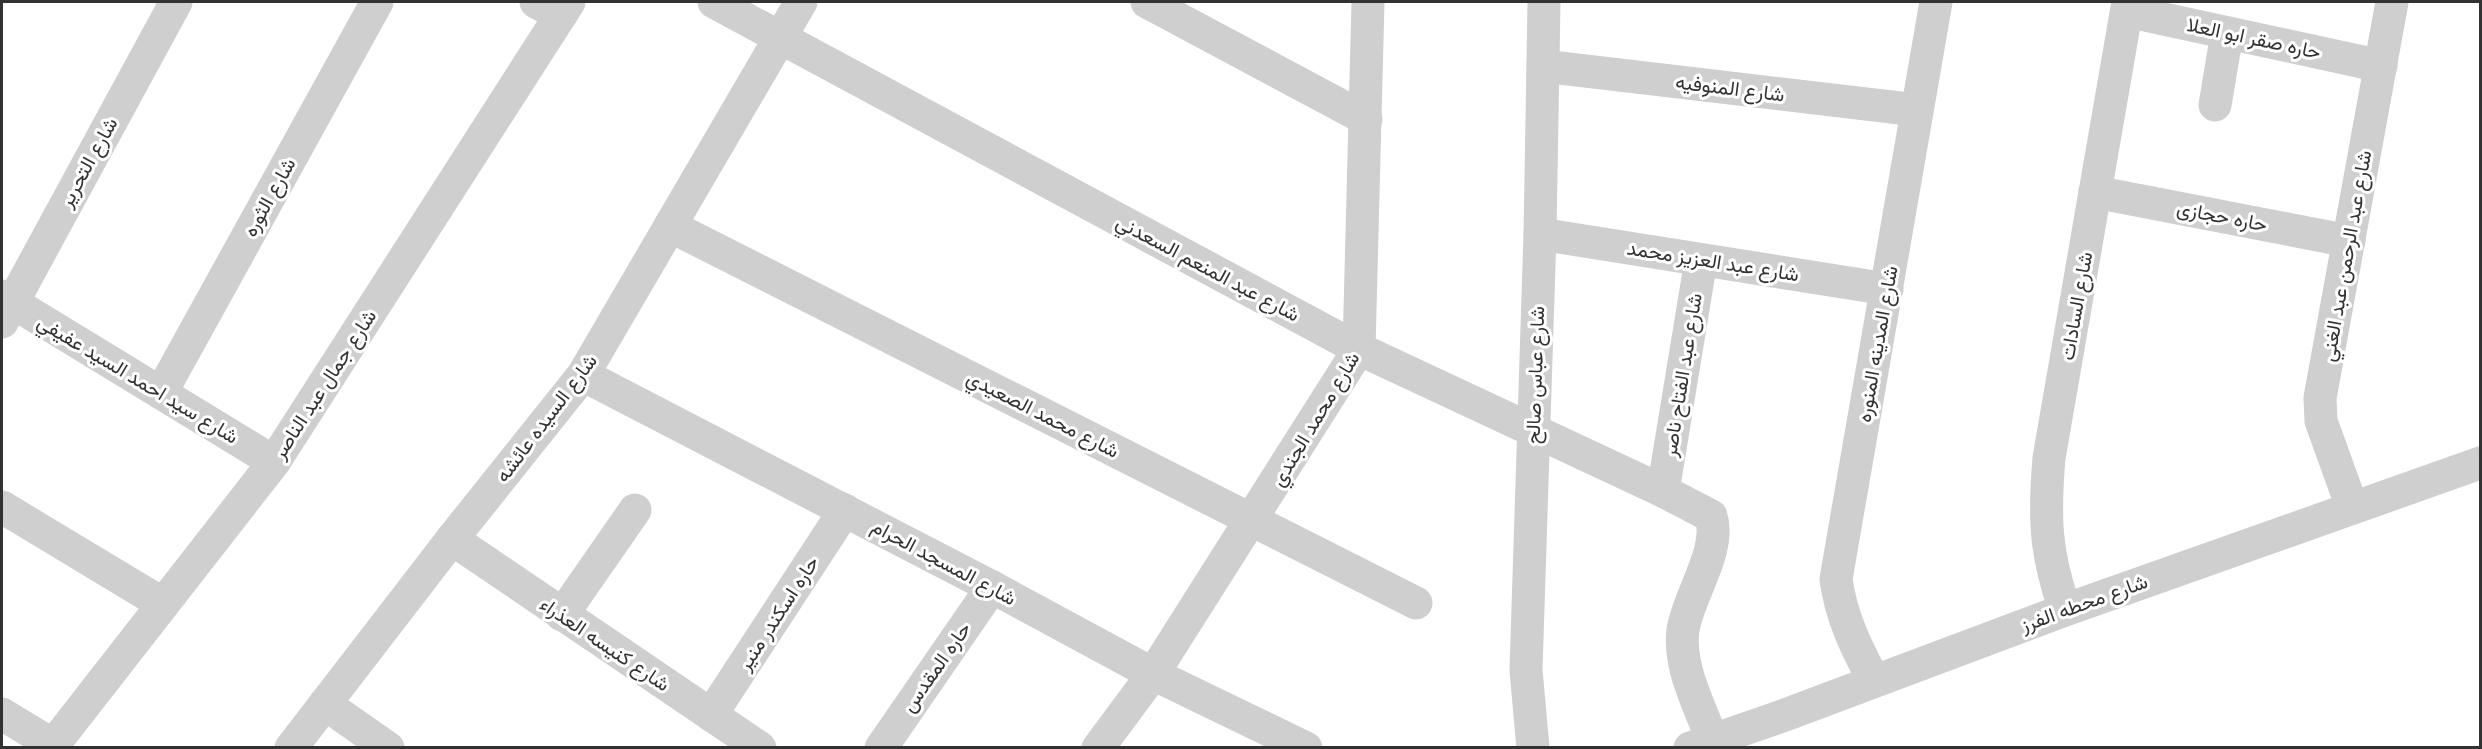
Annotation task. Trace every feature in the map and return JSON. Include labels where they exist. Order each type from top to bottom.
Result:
[{"type":"street","name":"شارع التحرير","points":[[5,306],[176,2]]},
{"type":"street","name":"شارع الثوره","points":[[161,393],[377,2]]},
{"type":"street","name":"شارع عبد المنعم السعدني","points":[[714,2],[1359,349],[1663,491],[1711,516],[1714,534],[1687,614],[1682,645],[1683,660],[1701,744]]},
{"type":"street","name":"شارع السيده عائشه","points":[[291,747],[583,375],[801,2]]},
{"type":"street","points":[[1147,2],[1366,119]]},
{"type":"street","name":"شارع محمد الجندي","points":[[1098,747],[1153,674],[1253,520],[1359,349],[1368,2]]},
{"type":"street","name":"شارع عباس صالح","points":[[1533,747],[1526,670],[1540,234],[1544,2]]},
{"type":"street","name":"شارع المدينه المنوره","points":[[1874,681],[1848,630],[1839,604],[1836,579],[1936,2]]},
{"type":"street","name":"شارع عبد الرحمن عبد الغني","points":[[2352,507],[2321,421],[2320,398],[2392,2]]},
{"type":"street","name":"شارع جمال عبد الناصر","points":[[52,746],[274,462],[555,6]]},
{"type":"street","name":"حاره صقر ابو العلا","points":[[2127,6],[2227,33],[2381,66]]},
{"type":"street","name":"شارع السادات","points":[[2065,610],[2052,572],[2046,534],[2049,458],[2127,6]]},
{"type":"street","points":[[2215,105],[2227,33]]},
{"type":"street","name":"شارع المنوفيه","points":[[1543,66],[1917,110]]},
{"type":"street","name":"حاره حجازى","points":[[2096,192],[2349,240]]},
{"type":"street","name":"شارع محمد الصعيدي","points":[[670,226],[1416,603]]},
{"type":"street","name":"شارع عبد العزيز محمد","points":[[1540,234],[1887,289]]},
{"type":"street","name":"شارع عبد الفتاح ناصر","points":[[1663,491],[1701,260]]},
{"type":"street","name":"شارع سيد احمد السيد عفيفي","points":[[5,306],[161,393],[274,462]]},
{"type":"street","name":"شارع المسجد الحرام","points":[[583,375],[992,587],[1153,674],[1306,747]]},
{"type":"street","name":"شارع محطه الفرز","points":[[1701,744],[2065,610],[2481,463]]},
{"type":"street","points":[[2,507],[163,604]]},
{"type":"street","points":[[562,615],[635,510]]},
{"type":"street","name":"حاره اسكندر منير","points":[[711,715],[844,510]]},
{"type":"street","name":"شارع كنيسه العذراء","points":[[452,539],[759,747]]},
{"type":"street","name":"حاره المقدس","points":[[881,747],[992,587]]},
{"type":"street","points":[[325,704],[388,747]]},
{"type":"street","points":[[2,714],[52,746]]}]
